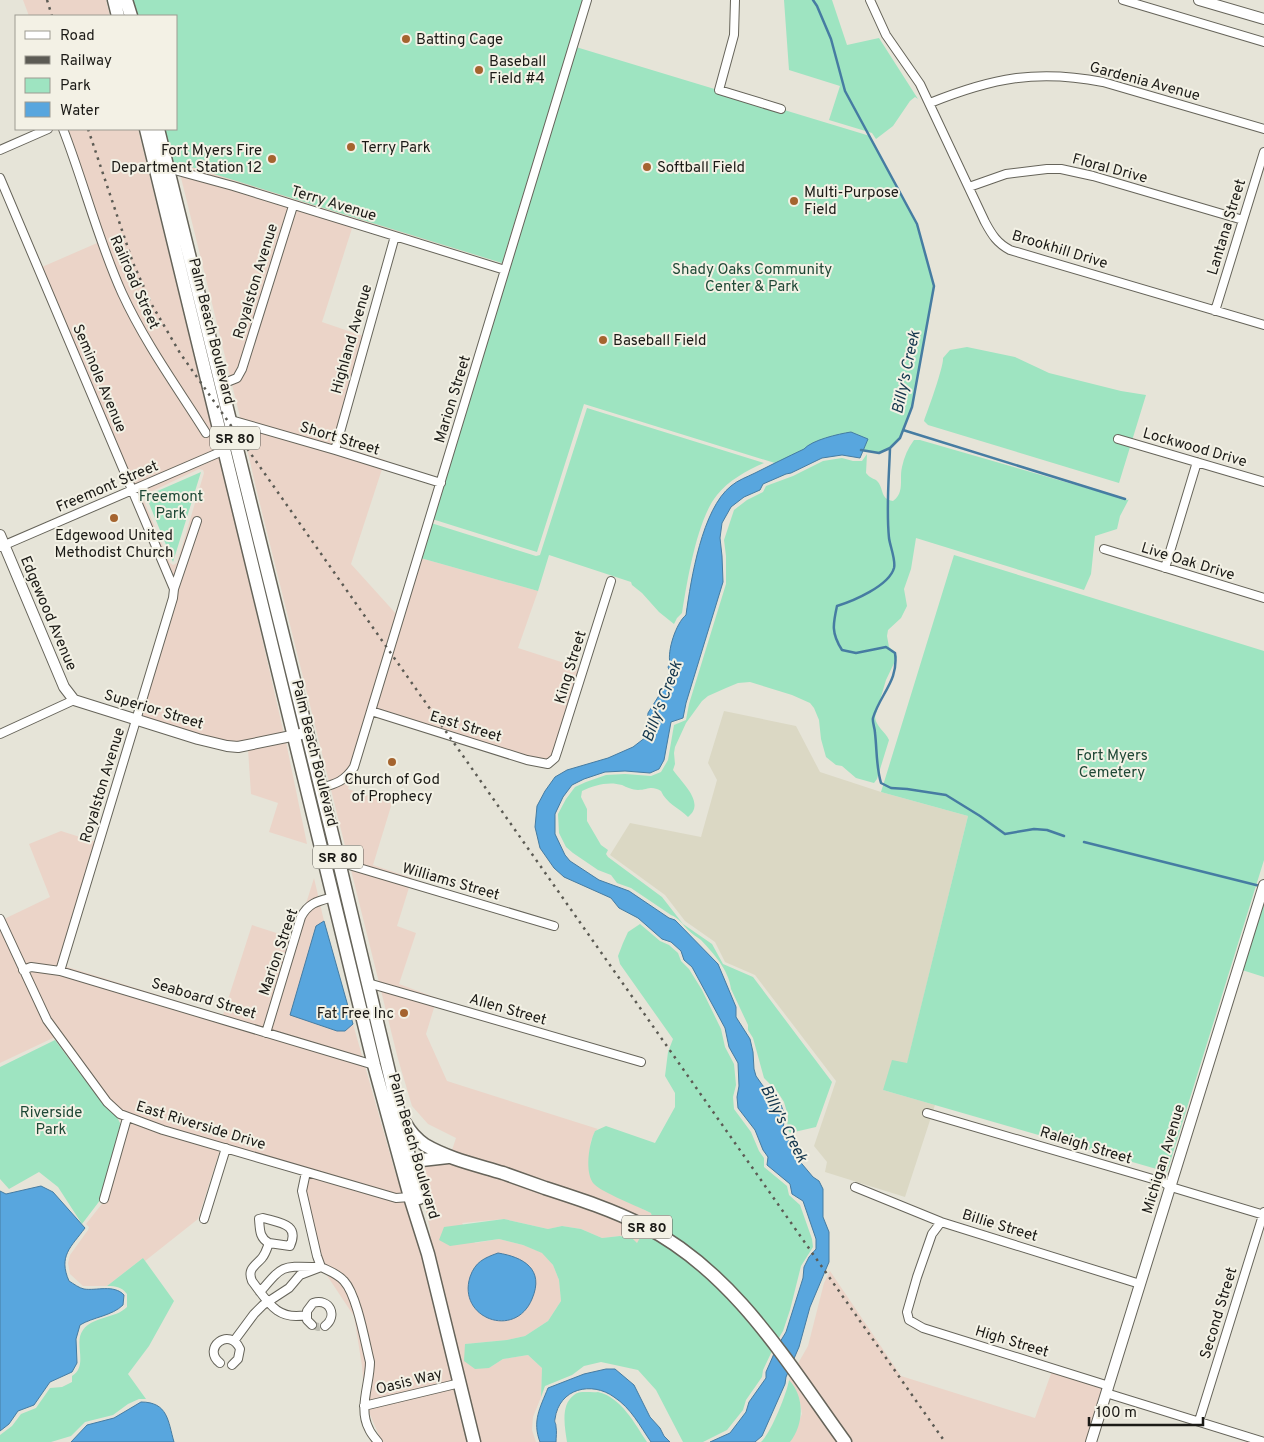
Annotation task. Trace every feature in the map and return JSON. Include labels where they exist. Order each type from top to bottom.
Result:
[{"type":"main road","points":[[114,0],[118,15]]},
{"type":"main road","points":[[126,0],[131,15]]},
{"type":"main road","name":"Palm Beach Boulevard","points":[[146,130],[374,1065],[406,1162],[410,1197],[427,1250],[474,1442]]},
{"type":"main road","name":"Palm Beach Boulevard","points":[[158,130],[260,538],[398,1107]]},
{"type":"main road","points":[[192,313],[197,318],[210,369],[215,378],[222,384]]},
{"type":"main road","points":[[225,450],[231,454],[234,460],[249,519],[260,538]]},
{"type":"main road","points":[[350,961],[362,980],[368,983]]},
{"type":"main road","points":[[398,1107],[406,1162],[426,1230],[427,1250]]},
{"type":"main road","name":"SR 80","points":[[398,1107],[411,1132],[416,1138],[433,1149],[451,1157],[596,1205],[646,1227],[678,1246],[708,1270],[746,1308],[845,1442]]},
{"type":"main road","points":[[406,1162],[451,1157]]},
{"type":"street","name":"Marion Street","points":[[320,788],[340,782],[354,768],[587,0]]},
{"type":"street","points":[[735,0],[734,35],[719,90],[781,109]]},
{"type":"street","name":"Brookhill Drive","points":[[870,0],[886,35],[914,74],[930,103],[994,239],[1001,245],[1010,250],[1264,326]]},
{"type":"street","points":[[1123,0],[1264,42]]},
{"type":"street","points":[[1199,0],[1264,19]]},
{"type":"street","name":"Gardenia Avenue","points":[[930,103],[960,91],[994,81],[1026,76],[1054,75],[1079,77],[1103,82],[1264,129]]},
{"type":"street","points":[[0,150],[46,130]]},
{"type":"street","name":"Railroad Street","points":[[63,130],[100,238],[122,294],[147,344],[206,433]]},
{"type":"street","name":"Lantana Street","points":[[1215,311],[1264,152]]},
{"type":"street","name":"Terry Avenue","points":[[155,165],[505,270]]},
{"type":"street","name":"Floral Drive","points":[[969,187],[1014,172],[1047,168],[1061,169],[1093,176],[1243,220]]},
{"type":"street","name":"Seminole Avenue","points":[[0,178],[174,590]]},
{"type":"street","name":"Royalston Avenue","points":[[222,384],[237,378],[242,369],[294,206]]},
{"type":"street","name":"Highland Avenue","points":[[334,450],[395,236]]},
{"type":"street","name":"Short Street","points":[[231,420],[441,483]]},
{"type":"street","name":"Lockwood Drive","points":[[1118,439],[1264,482]]},
{"type":"street","name":"Freemont Street","points":[[2,546],[225,450]]},
{"type":"street","points":[[1165,568],[1197,462]]},
{"type":"street","name":"Royalston Avenue","points":[[60,972],[174,590],[197,521]]},
{"type":"street","name":"Edgewood Avenue","points":[[0,535],[2,546],[64,687],[74,700]]},
{"type":"street","name":"Live Oak Drive","points":[[1104,550],[1264,598]]},
{"type":"street","name":"King Street","points":[[552,760],[555,758],[561,741],[611,581]]},
{"type":"street","points":[[0,734],[74,700]]},
{"type":"street","name":"Superior Street","points":[[74,700],[227,746],[238,747],[306,732]]},
{"type":"street","name":"East Street","points":[[371,711],[527,760],[548,764],[552,760]]},
{"type":"street","name":"Williams Street","points":[[339,862],[554,926]]},
{"type":"street","name":"Michigan Avenue","points":[[1091,1442],[1262,890]]},
{"type":"street","name":"Marion Street","points":[[266,1033],[301,917],[306,908],[315,902],[334,897]]},
{"type":"street","name":"East Riverside Drive","points":[[0,919],[43,1012],[60,1040],[107,1102],[120,1114],[127,1118],[396,1198],[410,1197]]},
{"type":"street","name":"Seaboard Street","points":[[23,970],[31,967],[60,972],[374,1065]]},
{"type":"street","name":"Allen Street","points":[[368,983],[641,1062]]},
{"type":"street","name":"Raleigh Street","points":[[927,1113],[1163,1182],[1171,1187],[1264,1214]]},
{"type":"street","points":[[104,1199],[127,1118]]},
{"type":"street","points":[[204,1219],[226,1148]]},
{"type":"street","points":[[306,1172],[302,1190],[321,1267]]},
{"type":"street","name":"Billie Street","points":[[854,1187],[940,1222],[1140,1284]]},
{"type":"street","name":"Second Street","points":[[1199,1421],[1264,1214]]},
{"type":"street","points":[[263,1218],[288,1226],[293,1230],[294,1236],[290,1246],[270,1243],[262,1238],[259,1219],[263,1218]]},
{"type":"street","name":"High Street","points":[[940,1222],[932,1234],[917,1277],[907,1312],[909,1320],[923,1328],[1264,1442]]},
{"type":"street","points":[[270,1243],[265,1254],[250,1270],[250,1276],[260,1292],[277,1312],[295,1318],[306,1315]]},
{"type":"street","points":[[260,1292],[278,1271],[287,1267],[321,1267],[337,1274],[345,1282],[352,1294],[370,1362],[370,1374],[364,1406],[369,1430],[378,1442]]},
{"type":"street","points":[[234,1341],[254,1314],[268,1302],[289,1288],[300,1275],[321,1267]]},
{"type":"street","points":[[312,1325],[307,1320],[306,1315],[313,1302],[325,1303],[331,1309],[330,1322],[324,1326]]},
{"type":"street","points":[[220,1363],[215,1358],[215,1345],[227,1339],[234,1341],[238,1345],[240,1354],[232,1365]]},
{"type":"street","name":"Oasis Way","points":[[364,1406],[460,1383]]},
{"type":"shaded area","points":[[23,0],[106,0],[110,15],[29,15]]},
{"type":"shaded area","points":[[372,82],[545,137],[506,264],[355,219],[322,322],[369,338],[336,445],[385,460],[351,564],[398,616],[417,557],[538,591],[518,648],[583,669],[553,764],[374,707],[348,789],[392,803],[373,865],[412,878],[397,926],[416,933],[399,984],[437,998],[426,1034],[447,1081],[598,1129],[595,1131],[591,1141],[589,1155],[590,1175],[602,1189],[651,1213],[652,1217],[648,1224],[451,1153],[456,1138],[428,1124],[412,1106],[398,1059],[169,130]]},
{"type":"shaded area","points":[[65,130],[138,130],[234,516],[284,734],[241,742],[219,741],[140,716],[174,583],[172,572],[42,267],[104,240]],"holes":[[[199,469],[203,470],[204,473],[177,563],[173,565],[170,563],[142,496]]]},
{"type":"shaded area","points":[[724,711],[796,726],[820,772],[881,792],[968,816],[907,1064],[883,1090],[935,1105],[905,1197],[825,1172],[827,1162],[814,1146],[836,1081],[755,975],[725,962],[715,942],[685,921],[665,895],[610,855],[630,823],[701,837],[717,780],[708,763]]},
{"type":"shaded area","points":[[286,742],[307,844],[269,832],[278,803],[251,794],[248,749]]},
{"type":"shaded area","points":[[61,831],[99,843],[61,965],[223,1015],[252,925],[295,939],[314,878],[324,921],[316,926],[345,1031],[353,1024],[396,1175],[401,1181],[414,1225],[470,1442],[383,1442],[381,1440],[365,1403],[362,1366],[354,1316],[316,1259],[303,1169],[220,1150],[198,1219],[145,1261],[143,1258],[107,1286],[83,1286],[70,1274],[68,1263],[70,1255],[88,1230],[89,1227],[86,1224],[105,1200],[124,1123],[119,1114],[55,1037],[0,1063],[0,921],[50,897],[29,844]]},
{"type":"shaded area","points":[[447,1162],[595,1209],[644,1231],[637,1244],[633,1239],[620,1236],[602,1238],[581,1229],[562,1226],[548,1229],[504,1219],[462,1223],[475,1243],[499,1239],[523,1245],[543,1253],[553,1265],[559,1280],[561,1301],[548,1321],[525,1336],[507,1340],[465,1344],[489,1368],[503,1359],[528,1355],[542,1368],[541,1397],[533,1417],[532,1430],[536,1442],[479,1442],[431,1249],[430,1229],[418,1175],[421,1174],[427,1163]]},
{"type":"shaded area","points":[[830,1271],[901,1376],[1035,1418],[1052,1371],[1103,1389],[1086,1442],[850,1442],[796,1367],[808,1346],[824,1283]]},
{"type":"shaded area","points":[[791,1375],[840,1442],[790,1442],[802,1414],[800,1402],[789,1380]]},
{"type":"green space","name":"Terry Park","points":[[127,0],[586,0],[545,137],[541,136],[502,263],[188,166],[169,166],[160,130],[178,130],[178,15],[131,15]]},
{"type":"green space","points":[[784,0],[832,0],[847,45],[879,38],[918,99],[915,97],[910,101],[893,126],[876,139],[872,133],[829,120],[840,86],[789,70]]},
{"type":"green space","name":"Shady Oaks Community Center & Park","points":[[576,47],[870,136],[917,224],[934,286],[912,407],[900,438],[890,448],[879,453],[842,447],[791,468],[584,404],[537,552],[432,519]]},
{"type":"green space","points":[[967,347],[1015,357],[1049,373],[1121,391],[1146,395],[1119,483],[928,425],[924,421],[943,358],[950,350]]},
{"type":"green space","points":[[587,408],[764,463],[732,481],[721,490],[710,506],[698,535],[682,613],[674,624],[659,612],[631,582],[549,555],[538,591],[417,557],[431,523],[536,556],[540,555]]},
{"type":"green space","points":[[914,440],[920,440],[1129,499],[1120,516],[1117,529],[1095,536],[1091,574],[1084,590],[916,538],[911,569],[904,589],[907,606],[901,618],[888,630],[889,647],[895,652],[897,657],[886,680],[875,717],[877,724],[889,740],[877,779],[874,783],[856,778],[842,766],[836,765],[826,757],[821,739],[819,720],[810,703],[792,695],[750,682],[738,683],[708,696],[686,723],[675,747],[673,770],[694,799],[695,806],[688,817],[669,802],[661,791],[655,788],[636,790],[622,785],[607,784],[597,785],[582,791],[581,797],[587,809],[587,821],[601,845],[608,850],[606,854],[608,857],[662,897],[683,924],[631,888],[617,883],[611,875],[598,870],[566,847],[559,833],[558,814],[575,787],[606,775],[651,776],[661,772],[668,760],[674,725],[686,720],[689,704],[726,584],[724,540],[734,510],[747,500],[763,492],[766,486],[793,476],[823,461],[842,458],[862,461],[867,454],[866,473],[879,483],[884,496],[893,501],[899,494],[901,472],[906,453]]},
{"type":"green space","name":"Freemont Park","points":[[201,472],[173,562],[146,496]]},
{"type":"green space","name":"Fort Myers Cemetery","points":[[954,555],[1264,651],[1264,860],[1167,1172],[883,1090],[892,1060],[907,1063],[968,816],[881,792]]},
{"type":"green space","points":[[1264,900],[1264,977],[1242,970]]},
{"type":"green space","points":[[640,924],[678,953],[681,961],[689,969],[702,990],[721,1029],[725,1047],[734,1064],[736,1085],[733,1097],[734,1109],[751,1132],[764,1158],[764,1167],[787,1186],[789,1195],[800,1205],[812,1239],[813,1247],[801,1266],[790,1310],[783,1331],[777,1341],[648,1224],[652,1217],[651,1213],[604,1191],[594,1184],[589,1173],[588,1158],[595,1131],[606,1126],[655,1143],[675,1107],[675,1093],[665,1076],[668,1052],[673,1039],[620,964],[618,956],[628,932]]},
{"type":"green space","points":[[683,924],[712,944],[723,964],[753,977],[832,1082],[816,1127],[790,1133],[787,1128],[788,1116],[784,1102],[777,1091],[764,1078],[753,1038],[731,989],[727,975],[720,962],[701,940]]},
{"type":"green space","name":"Riverside Park","points":[[55,1040],[103,1104],[116,1115],[121,1125],[101,1199],[82,1224],[58,1187],[39,1172],[9,1189],[0,1179],[0,1067]]},
{"type":"green space","points":[[504,1219],[548,1229],[562,1226],[581,1229],[602,1238],[620,1236],[633,1239],[637,1243],[644,1231],[661,1240],[721,1287],[773,1349],[763,1370],[762,1377],[746,1400],[743,1410],[727,1430],[703,1442],[683,1442],[656,1390],[638,1370],[601,1362],[584,1366],[572,1375],[545,1386],[541,1397],[542,1368],[528,1355],[503,1359],[489,1368],[475,1369],[464,1361],[465,1344],[507,1340],[525,1336],[548,1321],[561,1301],[559,1280],[553,1265],[542,1253],[523,1245],[499,1239],[450,1246],[439,1240],[444,1227]]},
{"type":"green space","points":[[143,1258],[174,1301],[149,1346],[128,1374],[146,1399],[139,1399],[128,1404],[113,1415],[85,1422],[71,1436],[51,1442],[0,1442],[0,1435],[12,1426],[21,1414],[36,1408],[50,1388],[62,1387],[72,1382],[72,1376],[79,1366],[79,1341],[83,1330],[92,1322],[116,1314],[127,1307],[127,1294],[118,1287],[107,1286]]},
{"type":"green space","points":[[789,1380],[798,1394],[801,1411],[795,1435],[790,1442],[761,1442],[778,1412]]},
{"type":"green space","points":[[598,1392],[614,1399],[627,1412],[647,1442],[567,1442],[564,1417],[570,1399],[576,1393]]},
{"type":"water","points":[[851,432],[868,439],[860,458],[842,455],[822,458],[763,484],[760,490],[744,497],[731,507],[722,523],[720,538],[723,582],[683,718],[671,722],[664,760],[659,769],[650,773],[605,772],[584,779],[572,785],[563,797],[555,814],[555,834],[570,861],[599,880],[629,891],[669,918],[675,920],[718,964],[736,1007],[736,1017],[750,1039],[756,1076],[763,1086],[774,1093],[780,1102],[785,1116],[783,1128],[797,1158],[813,1177],[819,1181],[823,1189],[823,1217],[829,1232],[829,1262],[810,1307],[799,1347],[786,1377],[785,1384],[762,1436],[755,1442],[710,1442],[730,1433],[746,1412],[749,1402],[766,1378],[766,1372],[786,1332],[803,1278],[804,1267],[816,1249],[816,1239],[803,1201],[792,1194],[790,1184],[767,1165],[768,1157],[755,1130],[738,1108],[738,1063],[729,1047],[725,1028],[692,967],[684,960],[681,951],[671,942],[662,939],[638,918],[619,908],[611,898],[564,877],[554,868],[540,848],[535,827],[537,806],[555,777],[567,770],[608,758],[633,747],[646,737],[648,713],[665,686],[670,672],[668,667],[673,637],[686,615],[695,564],[705,527],[721,497],[737,482],[819,440]]},
{"type":"water","points":[[324,921],[353,1024],[345,1031],[337,1031],[290,1015],[316,926]]},
{"type":"water","points":[[41,1186],[53,1192],[85,1228],[71,1247],[66,1258],[65,1265],[69,1281],[84,1289],[110,1289],[120,1292],[124,1295],[123,1305],[113,1312],[80,1325],[76,1339],[77,1363],[72,1372],[50,1382],[34,1405],[18,1411],[9,1424],[0,1431],[0,1191],[6,1194]]},
{"type":"water","points":[[498,1253],[523,1261],[534,1272],[536,1280],[532,1299],[524,1312],[513,1319],[501,1321],[490,1319],[479,1313],[472,1304],[468,1291],[470,1277],[477,1264]]},
{"type":"water","points":[[615,1369],[634,1385],[650,1417],[670,1442],[651,1442],[635,1418],[620,1401],[605,1392],[587,1389],[578,1390],[570,1394],[558,1408],[555,1420],[556,1442],[540,1442],[537,1421],[548,1388],[584,1374]]},
{"type":"water","points":[[141,1402],[157,1405],[162,1409],[168,1420],[174,1442],[71,1442],[87,1425],[114,1418]]},
{"type":"waterway","name":"Billy's Creek","points":[[813,0],[831,39],[845,91],[917,224],[934,286],[912,407],[900,438],[890,448],[879,453],[861,450]]},
{"type":"waterway","points":[[903,430],[1125,499]]},
{"type":"waterway","points":[[890,448],[888,516],[889,538],[894,557],[894,568],[891,575],[878,587],[861,597],[837,606],[834,623],[836,638],[842,650],[856,653],[886,647],[895,653],[892,680],[876,709],[873,720],[881,783],[891,788],[946,795],[1005,834],[1034,829],[1047,830],[1064,836]]},
{"type":"waterway","points":[[1084,842],[1260,886]]},
{"type":"tunnel","points":[[312,1325],[318,1327],[325,1326]]},
{"type":"railway","points":[[47,0],[52,15]]},
{"type":"railway","points":[[88,130],[133,263],[152,305],[180,353],[945,1442]]},
{"type":"place","name":"Batting Cage","points":[[406,39]]},
{"type":"place","name":"Baseball Field #4","points":[[479,70]]},
{"type":"place","name":"Terry Park","points":[[351,147]]},
{"type":"place","name":"Fort Myers Fire Department Station 12","points":[[272,159]]},
{"type":"place","name":"Softball Field","points":[[647,167]]},
{"type":"place","name":"Multi-Purpose Field","points":[[794,201]]},
{"type":"place","name":"Baseball Field","points":[[603,340]]},
{"type":"place","name":"Edgewood United Methodist Church","points":[[114,518]]},
{"type":"place","name":"Church of God of Prophecy","points":[[392,762]]},
{"type":"place","name":"Fat Free Inc","points":[[404,1013]]}]
